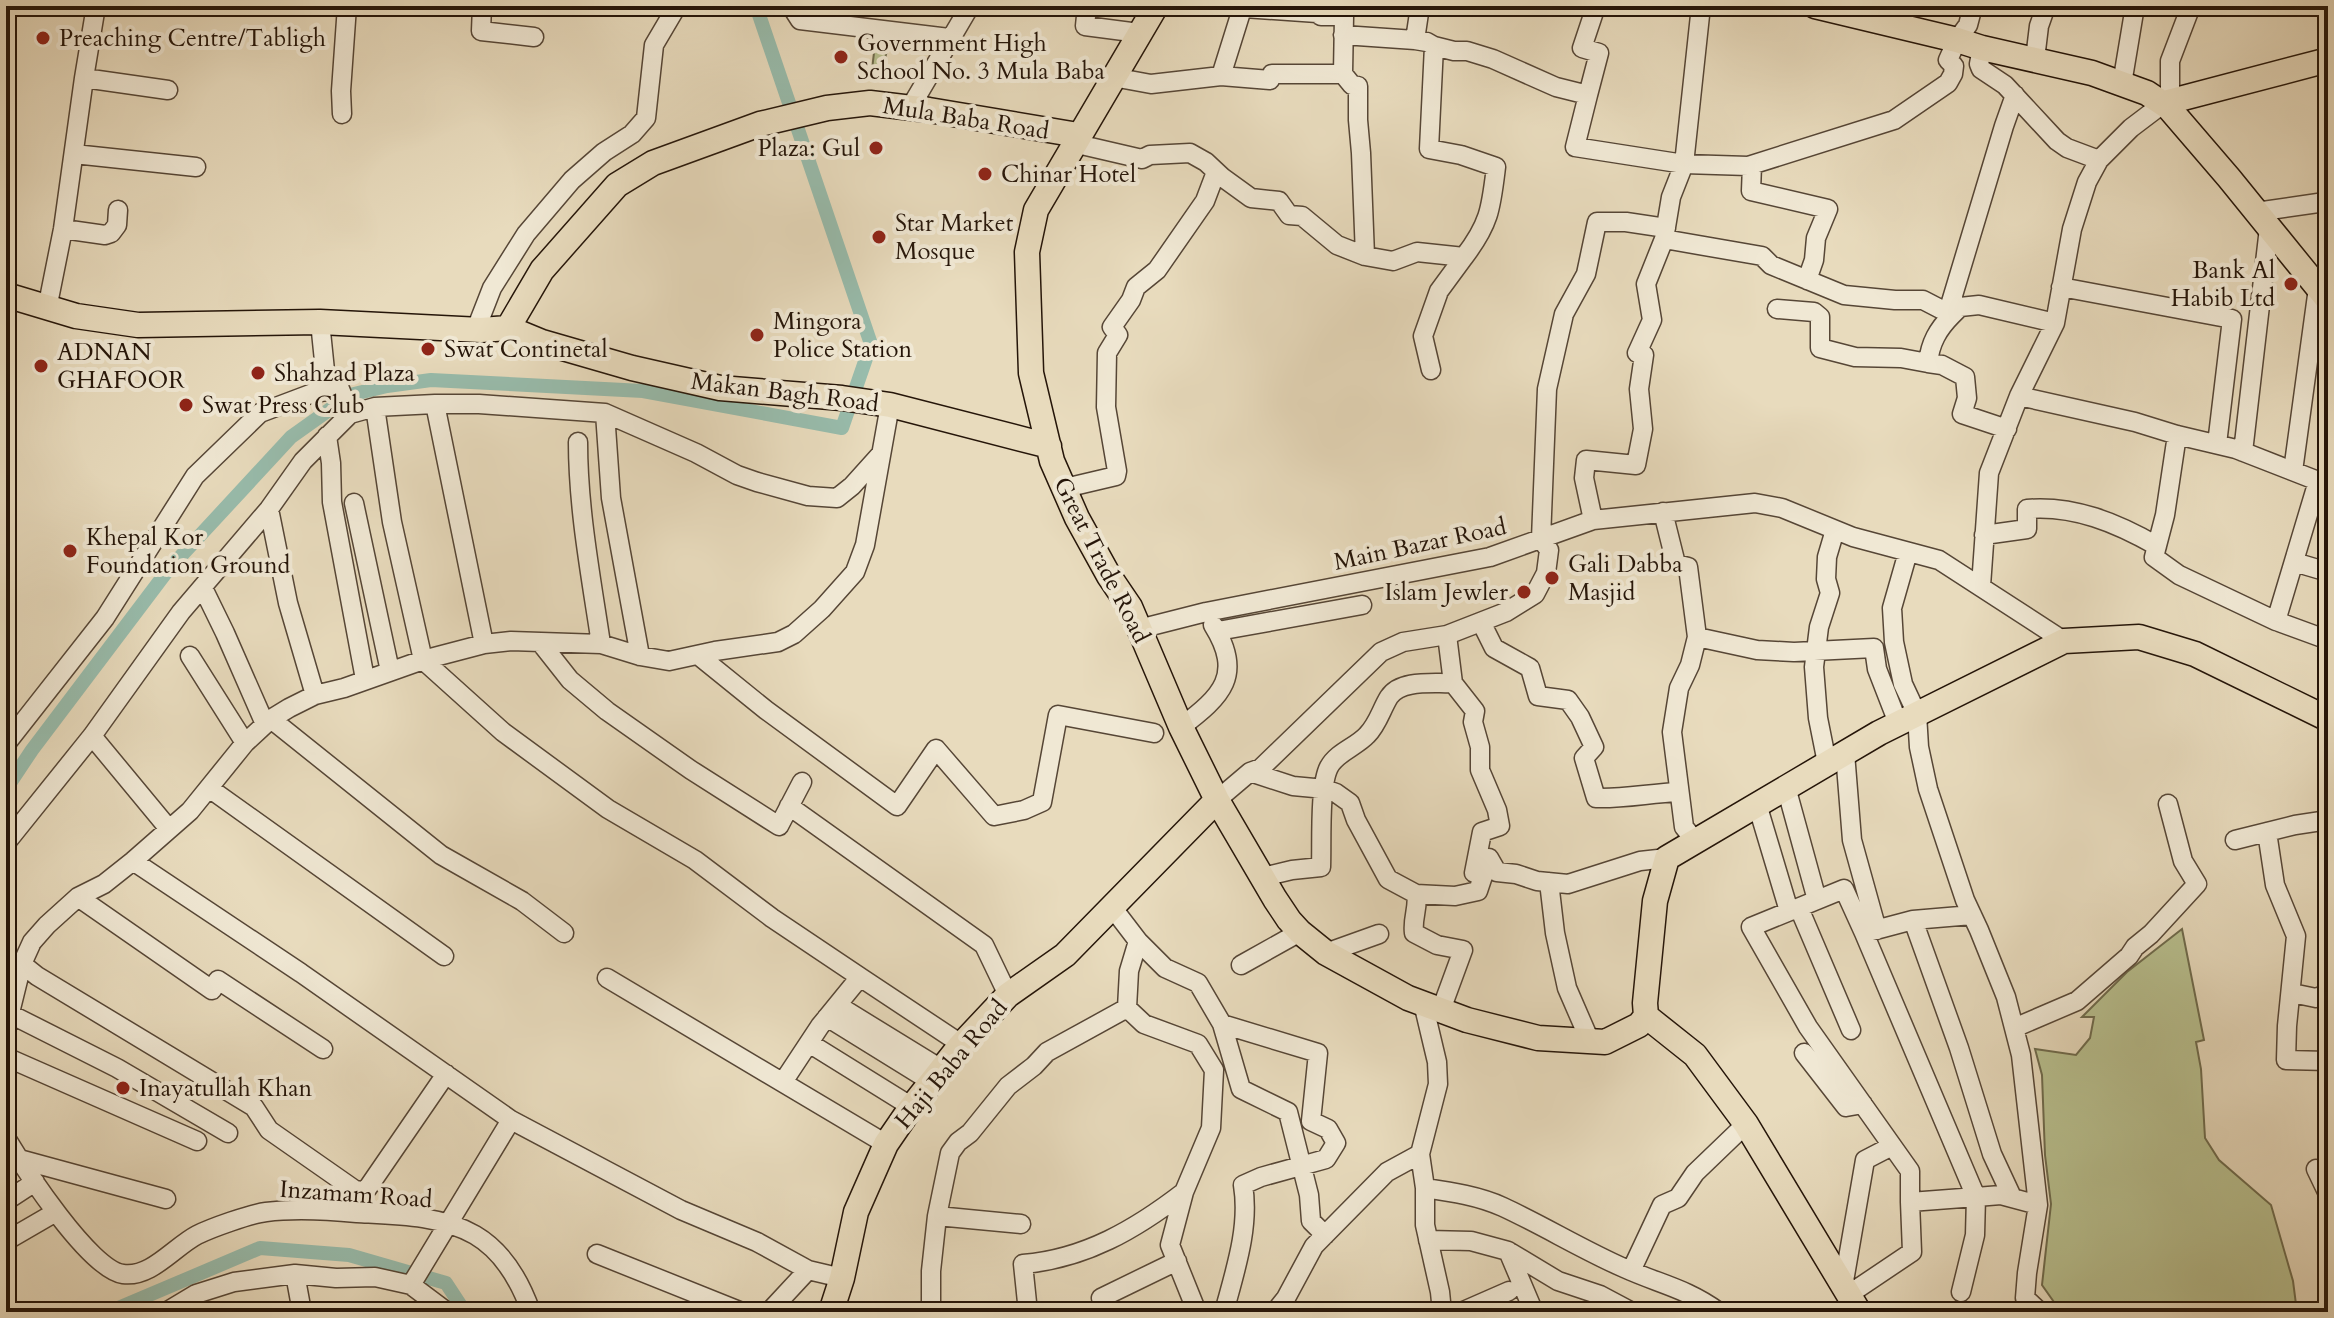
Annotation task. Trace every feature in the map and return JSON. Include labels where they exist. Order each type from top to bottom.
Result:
[{"type":"main road","name":"Great Trade Road","points":[[1156,6],[1036,210],[1027,252],[1031,373],[1052,461],[1088,540],[1130,607],[1181,727],[1217,800],[1289,920],[1300,932],[1326,953],[1408,998],[1467,1020],[1538,1038],[1605,1042],[1639,1025],[1646,1016]]},
{"type":"main road","points":[[1817,6],[2092,73],[2147,93],[2164,103],[2323,294]]},
{"type":"main road","points":[[2164,103],[2328,60]]},
{"type":"main road","name":"Mula Baba Road","points":[[508,328],[542,270],[617,185],[653,163],[760,124],[827,108],[870,103],[1076,139]]},
{"type":"main road","points":[[6,298],[76,316],[138,325],[320,323]]},
{"type":"main road","points":[[6,298],[78,321],[138,329],[320,323]]},
{"type":"main road","name":"Makan Bagh Road","points":[[320,323],[476,330],[508,328],[542,342],[632,368],[720,388],[880,404],[1049,446]]},
{"type":"main road","points":[[1850,1298],[1746,1124],[1695,1055],[1646,1016],[1655,901],[1667,858],[1907,718],[2064,641],[2139,637],[2167,645],[2195,654],[2328,719]]},
{"type":"main road","name":"Haji Baba Road","points":[[831,1312],[842,1278],[856,1212],[886,1144],[912,1107],[961,1044],[1008,995],[1065,955],[1217,800]]},
{"type":"street","points":[[47,309],[63,229],[96,6]]},
{"type":"street","points":[[342,114],[347,6]]},
{"type":"street","points":[[482,6],[481,31],[534,37]]},
{"type":"street","points":[[476,330],[492,288],[526,234],[572,180],[604,152],[632,134],[646,118],[654,45],[677,6]]},
{"type":"street","points":[[791,6],[800,20],[949,38]]},
{"type":"street","points":[[910,108],[970,6]]},
{"type":"street","points":[[1087,6],[1085,26],[1139,33]]},
{"type":"street","points":[[1415,40],[1419,13],[1416,6]]},
{"type":"street","points":[[1596,6],[1582,48],[1599,53],[1575,147],[1684,164],[1752,165],[1894,120],[1948,83],[1954,66],[1948,60],[1968,25],[1973,6]]},
{"type":"street","points":[[1593,520],[1584,478],[1586,460],[1636,465],[1643,429],[1639,389],[1644,355],[1637,353],[1652,320],[1646,284],[1665,233],[1671,197],[1684,164],[1701,6]]},
{"type":"street","points":[[2035,59],[2039,26],[2046,6]]},
{"type":"street","points":[[2122,84],[2135,6]]},
{"type":"street","points":[[1981,586],[1989,473],[2019,396],[2055,323],[2072,229],[2087,182],[2099,160],[2131,128],[2164,103],[2170,90],[2170,61],[2191,6]]},
{"type":"street","points":[[1221,76],[1244,7],[1344,16],[1343,74],[1352,85],[1358,86],[1365,256]]},
{"type":"street","points":[[1343,35],[1415,40],[1454,51],[1467,51],[1556,87],[1588,95]]},
{"type":"street","points":[[1431,370],[1423,336],[1439,291],[1476,241],[1491,211],[1496,167],[1461,155],[1429,149],[1434,46]]},
{"type":"street","points":[[1982,48],[1981,69],[2015,95],[2057,141],[2099,160]]},
{"type":"street","points":[[1113,77],[1151,84],[1221,76],[1270,80],[1272,74],[1343,74]]},
{"type":"street","points":[[84,78],[168,90]]},
{"type":"street","points":[[1950,314],[2015,95]]},
{"type":"street","points":[[1076,139],[1142,159],[1150,155],[1190,153],[1251,198],[1279,201],[1289,215],[1302,216],[1337,245],[1365,256],[1393,261],[1417,252],[1464,257]]},
{"type":"street","points":[[74,154],[196,167]]},
{"type":"street","points":[[1752,165],[1751,191],[1828,209],[1816,238],[1814,260],[1807,280]]},
{"type":"street","points":[[1065,488],[1116,476],[1106,407],[1107,353],[1118,335],[1112,327],[1131,300],[1136,287],[1157,270],[1205,201],[1216,172]]},
{"type":"street","points":[[2243,452],[2262,220],[2318,203],[2328,203]]},
{"type":"street","points":[[63,229],[105,235],[111,233],[117,225],[118,210]]},
{"type":"street","points":[[1217,800],[1250,772],[1261,768],[1381,652],[1403,642],[1447,635],[1506,612],[1535,594],[1546,573],[1549,550],[1541,539],[1547,389],[1564,314],[1586,274],[1597,222],[1626,222],[1762,256],[1771,265],[1844,295],[1923,300],[1950,314]]},
{"type":"street","points":[[2061,287],[2232,319],[2217,444]]},
{"type":"street","points":[[2293,471],[2323,294]]},
{"type":"street","points":[[1928,363],[1929,351],[1939,328],[1960,307],[1979,305],[2055,323]]},
{"type":"street","points":[[1777,309],[1814,312],[1820,317],[1820,348],[1855,357],[1901,358],[1942,365],[1965,377],[1967,398],[1962,414],[2007,429]]},
{"type":"street","points":[[6,843],[92,736],[181,612],[269,509],[303,461],[327,436],[341,402],[320,323]]},
{"type":"street","points":[[6,744],[105,618],[195,476],[260,413],[313,393],[341,402],[375,407],[479,404],[605,413],[747,479],[808,496],[837,498],[879,456]]},
{"type":"street","points":[[2019,396],[2217,444],[2323,481],[2276,621]]},
{"type":"street","points":[[435,404],[484,644]]},
{"type":"street","points":[[228,1133],[117,1068],[8,1021],[22,964],[32,942],[47,925],[78,897],[104,884],[133,861],[190,811],[245,743],[268,722],[315,695],[484,644],[511,641],[601,644],[669,661],[778,642],[794,634],[822,609],[855,572],[865,545],[879,456],[880,404]]},
{"type":"street","points":[[375,407],[392,522],[423,660],[503,732],[608,809],[695,860],[772,918],[961,1044]]},
{"type":"street","points":[[605,413],[611,498],[640,656]]},
{"type":"street","points":[[2177,435],[2165,515],[2154,557],[2179,575],[2276,621],[2328,640]]},
{"type":"street","points":[[327,436],[332,502],[365,679]]},
{"type":"street","points":[[578,442],[586,547],[601,644]]},
{"type":"street","points":[[354,503],[390,671]]},
{"type":"street","name":"Main Bazar Road","points":[[1139,629],[1206,612],[1479,560],[1593,520],[1755,503],[1782,508],[1853,537],[1939,560],[2064,641]]},
{"type":"street","points":[[1984,535],[2027,529],[2027,509],[2049,507],[2125,527],[2157,546]]},
{"type":"street","points":[[269,509],[288,603],[315,695]]},
{"type":"street","points":[[1663,512],[1676,564],[1688,567],[1697,637],[1690,665],[1679,688],[1672,732],[1684,827],[1695,841]]},
{"type":"street","points":[[1835,530],[1827,557],[1826,579],[1830,593],[1819,627],[1814,667],[1818,718],[1836,758],[1870,931]]},
{"type":"street","points":[[1907,718],[1894,642],[1892,608],[1908,552]]},
{"type":"street","points":[[2294,562],[2328,572]]},
{"type":"street","points":[[203,588],[268,722],[441,855],[522,901],[564,933]]},
{"type":"street","points":[[1218,631],[1362,605]]},
{"type":"street","points":[[1181,727],[1204,709],[1223,687],[1229,663],[1225,644],[1206,612]]},
{"type":"street","points":[[1481,622],[1494,648],[1530,668],[1538,696],[1568,700],[1580,717],[1594,747],[1584,758],[1596,798],[1679,792]]},
{"type":"street","points":[[1447,635],[1453,683],[1475,711],[1473,722],[1480,747],[1480,770],[1497,810],[1500,826],[1482,832],[1474,873],[1478,891]]},
{"type":"street","points":[[1697,637],[1757,650],[1794,652],[1874,648],[1877,669],[1907,718],[1919,747],[1928,789],[1965,900],[2006,997],[2021,1055],[2038,1205],[2025,1298],[2040,1312]]},
{"type":"street","points":[[540,642],[570,680],[607,711],[779,826],[802,782]]},
{"type":"street","points":[[698,655],[766,710],[897,806],[936,749],[994,816],[1024,810],[1042,802],[1058,715],[1154,733]]},
{"type":"street","points":[[190,656],[245,743]]},
{"type":"street","points":[[1263,877],[1321,867],[1322,819],[1329,768],[1341,754],[1367,735],[1381,716],[1390,695],[1403,686],[1453,683]]},
{"type":"street","points":[[92,736],[169,829]]},
{"type":"street","points":[[1250,772],[1293,786],[1325,789],[1350,803],[1388,879],[1416,894],[1455,896],[1478,891]]},
{"type":"street","points":[[1786,787],[1817,900]]},
{"type":"street","points":[[209,788],[444,956]]},
{"type":"street","points":[[1757,804],[1794,910],[1851,1030]]},
{"type":"street","points":[[2014,1028],[2077,1001],[2129,956],[2197,884],[2183,861],[2168,804]]},
{"type":"street","points":[[789,806],[984,945],[1008,995]]},
{"type":"street","points":[[2235,840],[2328,820]]},
{"type":"street","points":[[2267,832],[2275,885],[2296,936],[2286,1060],[2328,1061]]},
{"type":"street","points":[[1478,891],[1489,858],[1497,872],[1568,884],[1640,861],[1667,858]]},
{"type":"street","points":[[133,861],[301,973],[511,1120],[681,1210],[757,1242],[808,1270],[842,1278]]},
{"type":"street","points":[[1549,882],[1555,933],[1567,988],[1590,1041]]},
{"type":"street","points":[[1850,1298],[1912,1252],[1910,1171],[1808,1027],[1751,927],[1844,889],[1870,931],[1976,1197],[1975,1235],[1961,1292]]},
{"type":"street","points":[[1416,894],[1418,903],[1412,918],[1414,933],[1437,945],[1463,950],[1432,1006],[1438,1084],[1420,1154],[1425,1188],[1425,1225],[1442,1312]]},
{"type":"street","points":[[78,897],[212,990],[218,980],[323,1049]]},
{"type":"street","points":[[1112,907],[1138,941],[1165,968],[1198,983],[1222,1024],[1241,1089],[1288,1112],[1309,1195],[1311,1221],[1325,1235]]},
{"type":"street","points":[[1870,931],[1913,920],[1972,915]]},
{"type":"street","points":[[1913,920],[1959,1048],[1992,1154],[2012,1197]]},
{"type":"street","points":[[1241,965],[1300,932]]},
{"type":"street","points":[[1326,953],[1379,934]]},
{"type":"street","points":[[1138,941],[1129,971],[1127,1008],[1144,1024],[1198,1044],[1214,1070],[1211,1128],[1184,1192],[1170,1245],[1197,1312]]},
{"type":"street","points":[[22,964],[254,1107],[269,1130],[355,1190],[367,1189],[446,1074]]},
{"type":"street","points":[[783,1082],[832,1011],[860,977]]},
{"type":"street","points":[[607,978],[886,1144]]},
{"type":"street","points":[[2292,993],[2316,998],[2328,991]]},
{"type":"street","points":[[931,1312],[931,1271],[937,1216],[950,1153],[1008,1086],[1047,1052],[1127,1008]]},
{"type":"street","points":[[832,1011],[936,1076]]},
{"type":"street","points":[[1222,1024],[1318,1053],[1311,1121],[1328,1129],[1336,1143],[1326,1159],[1302,1164],[1243,1185],[1246,1206],[1233,1283],[1224,1312]]},
{"type":"street","points":[[809,1043],[912,1107]]},
{"type":"street","points":[[1804,1053],[1846,1107],[1863,1104]]},
{"type":"street","points":[[6,1057],[197,1141]]},
{"type":"street","points":[[411,1285],[511,1120]]},
{"type":"street","points":[[1631,1271],[1662,1205],[1678,1198],[1695,1173],[1746,1124]]},
{"type":"street","points":[[6,1138],[12,1163],[35,1182],[56,1212],[6,1241]]},
{"type":"street","points":[[1850,1298],[1865,1160],[1892,1146]]},
{"type":"street","points":[[1275,1312],[1314,1246],[1387,1172],[1420,1154]]},
{"type":"street","points":[[12,1163],[166,1199]]},
{"type":"street","points":[[2316,1169],[2327,1189]]},
{"type":"street","points":[[6,1201],[35,1182]]},
{"type":"street","points":[[1425,1188],[1476,1197],[1502,1206],[1631,1271],[1702,1300],[1719,1312]]},
{"type":"street","points":[[1028,1312],[1023,1264],[1041,1263],[1080,1253],[1146,1221],[1184,1192]]},
{"type":"street","points":[[1910,1202],[2001,1195],[2038,1205]]},
{"type":"street","name":"Inzamam Road","points":[[56,1212],[104,1266],[122,1274],[140,1274],[197,1235],[263,1212],[311,1209],[422,1218],[475,1235],[504,1258],[531,1312]]},
{"type":"street","points":[[937,1216],[1021,1224]]},
{"type":"street","points":[[1428,1240],[1471,1241],[1508,1251],[1558,1281],[1600,1295],[1632,1312]]},
{"type":"street","points":[[1508,1251],[1533,1310],[1542,1312]]},
{"type":"street","points":[[597,1254],[742,1312]]},
{"type":"street","points":[[1101,1298],[1177,1261]]},
{"type":"street","points":[[769,1312],[808,1270]]},
{"type":"street","points":[[295,1274],[302,1312]]},
{"type":"street","points":[[166,1312],[196,1294],[234,1282],[295,1274],[336,1278],[375,1277],[411,1285],[447,1312]]},
{"type":"street","points":[[1464,1311],[1509,1291]]},
{"type":"green space","points":[[876,36],[890,38],[880,79],[871,78]]},
{"type":"green space","points":[[2182,929],[2204,1040],[2196,1042],[2201,1069],[2205,1138],[2219,1160],[2271,1205],[2293,1281],[2297,1312],[2061,1312],[2042,1285],[2051,1204],[2045,1155],[2042,1075],[2035,1049],[2076,1055],[2090,1038],[2094,1017],[2082,1017],[2127,972]]},
{"type":"waterway","points":[[6,789],[168,570],[291,437],[350,395],[431,380],[643,391],[842,428],[871,344],[756,6]]},
{"type":"waterway","points":[[109,1312],[260,1248],[349,1255],[446,1283],[465,1312]]},
{"type":"place","name":"Preaching Centre/Tabligh","points":[[43,38]]},
{"type":"place","name":"Government High School No. 3 Mula Baba","points":[[841,57]]},
{"type":"place","name":"Plaza: Gul","points":[[876,148]]},
{"type":"place","name":"Chinar Hotel","points":[[985,174]]},
{"type":"place","name":"Star Market Mosque","points":[[879,237]]},
{"type":"place","name":"Bank Al Habib Ltd","points":[[2291,284]]},
{"type":"place","name":"Mingora Police Station","points":[[757,335]]},
{"type":"place","name":"Swat Continetal","points":[[428,349]]},
{"type":"place","name":"ADNAN GHAFOOR","points":[[41,366]]},
{"type":"place","name":"Shahzad Plaza","points":[[258,373]]},
{"type":"place","name":"Swat Press Club","points":[[186,405]]},
{"type":"place","name":"Khepal Kor Foundation Ground","points":[[70,551]]},
{"type":"place","name":"Gali Dabba Masjid","points":[[1552,578]]},
{"type":"place","name":"Islam Jewler","points":[[1524,592]]},
{"type":"place","name":"Inayatullah Khan","points":[[123,1088]]}]
